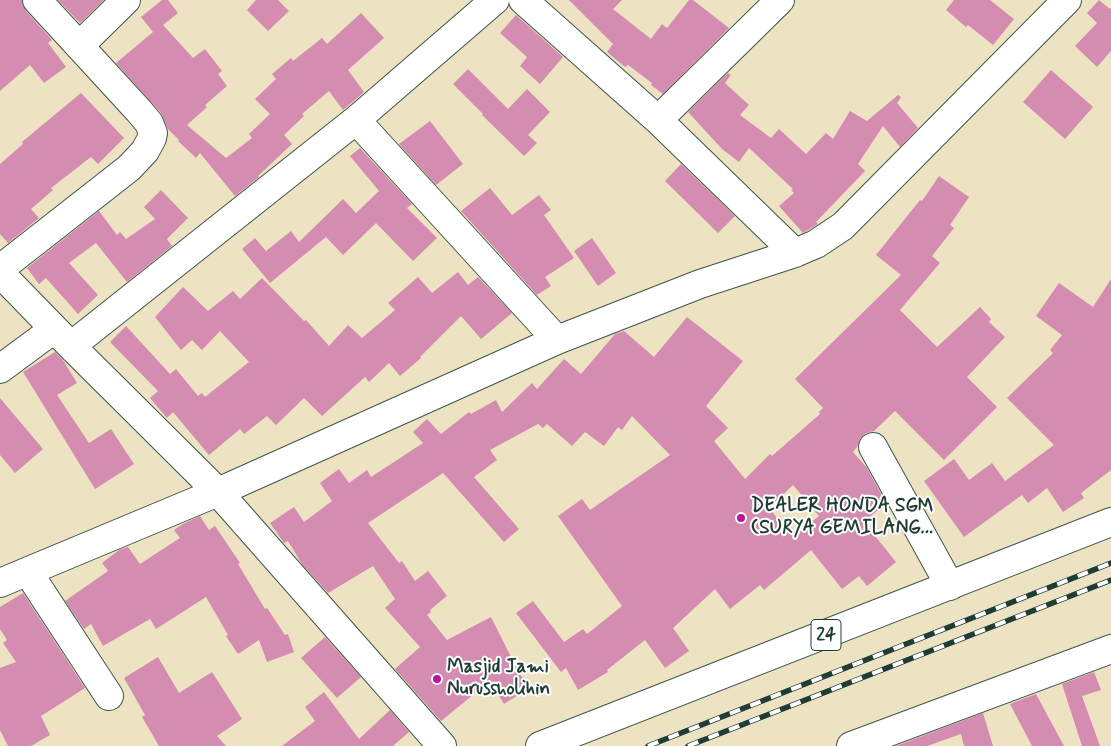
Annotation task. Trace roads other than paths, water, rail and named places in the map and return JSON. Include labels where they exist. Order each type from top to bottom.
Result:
[{"type":"main road","points":[[36,0],[139,111],[149,123],[153,133],[145,151],[129,168],[0,271],[218,492],[442,746]]},
{"type":"main road","points":[[79,46],[126,0]]},
{"type":"main road","points":[[0,369],[63,337],[356,120],[426,62],[495,0]]},
{"type":"main road","points":[[523,0],[658,120],[795,253]]},
{"type":"main road","points":[[658,120],[780,0]]},
{"type":"main road","points":[[0,583],[218,492],[557,340],[700,284],[795,253],[816,244],[843,226],[1068,0]]},
{"type":"main road","points":[[356,120],[557,340]]},
{"type":"main road","points":[[873,448],[950,586]]},
{"type":"main road","name":"24","points":[[540,746],[1111,522]]},
{"type":"main road","points":[[28,572],[109,696]]},
{"type":"main road","points":[[859,745],[1111,649]]},
{"type":"railway","points":[[648,746],[1111,563]]},
{"type":"railway","points":[[688,746],[1111,580]]},
{"type":"place","name":"DEALER HONDA SGM (SURYA GEMILANG…","points":[[741,518]]},
{"type":"place","name":"Masjid Jami Nurussholihin","points":[[437,679]]}]
